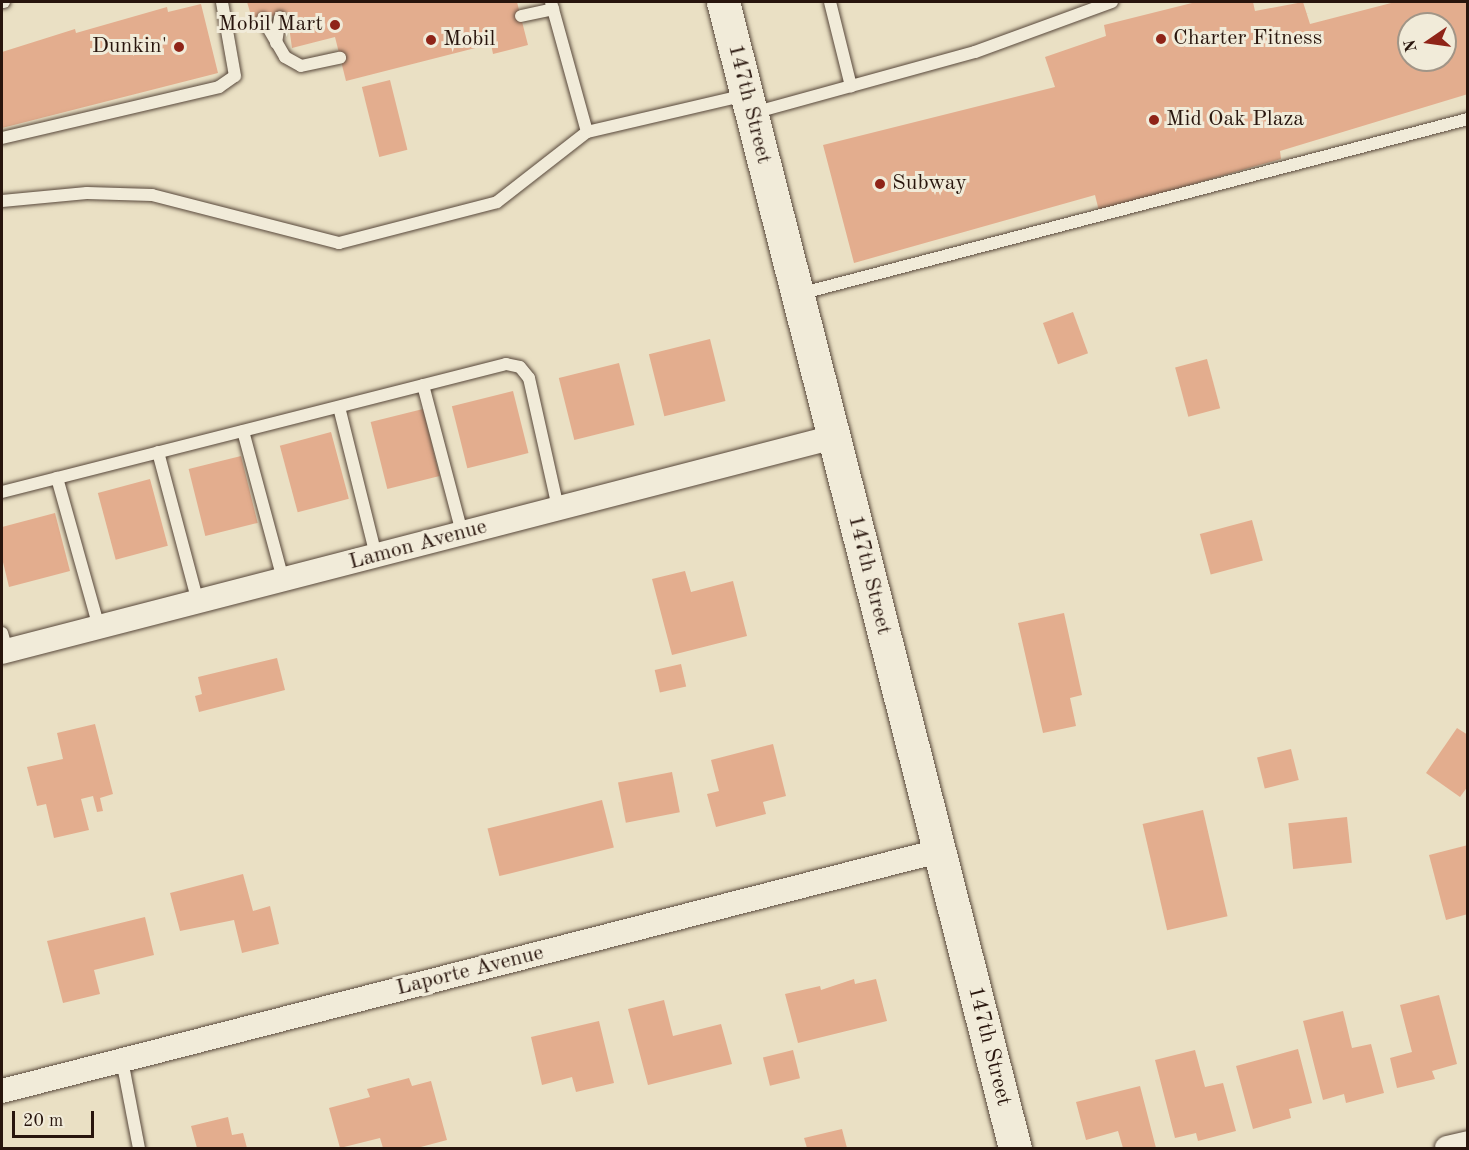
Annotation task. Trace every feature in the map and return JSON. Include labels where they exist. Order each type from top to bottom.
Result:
[{"type":"main road","name":"147th Street","points":[[723,2],[1015,1149]]},
{"type":"street","name":"Lamon Avenue","points":[[3,646],[99,627],[834,437]]},
{"type":"street","name":"Laporte Avenue","points":[[2,1091],[939,851]]},
{"type":"street","points":[[1448,1149],[1467,1143]]},
{"type":"lane","points":[[2,138],[219,87],[235,76],[222,2]]},
{"type":"lane","points":[[830,2],[851,86]]},
{"type":"lane","points":[[2,201],[87,193],[152,195],[339,243],[497,202],[587,132],[851,86],[975,52],[1112,2]]},
{"type":"lane","points":[[520,16],[552,5],[587,132]]},
{"type":"lane","points":[[276,43],[280,17]]},
{"type":"lane","points":[[263,20],[285,57],[301,66],[340,58]]},
{"type":"lane","points":[[798,294],[1467,119]]},
{"type":"lane","points":[[2,492],[506,364],[520,367],[529,378],[558,508]]},
{"type":"lane","points":[[423,386],[462,533]]},
{"type":"lane","points":[[339,407],[376,555]]},
{"type":"lane","points":[[243,431],[283,579]]},
{"type":"lane","points":[[158,452],[198,602]]},
{"type":"lane","points":[[57,478],[99,627]]},
{"type":"lane","points":[[122,1060],[139,1149]]},
{"type":"building","name":"Mobil","points":[[247,2],[517,2],[528,45],[493,54],[491,44],[346,81],[335,37],[292,48],[287,12],[253,22]]},
{"type":"building","name":"Mid Oak Plaza","points":[[1196,2],[1253,2],[1255,11],[1303,2],[1310,24],[1395,2],[1468,2],[1468,94],[1280,151],[1281,159],[1099,211],[1095,195],[854,263],[823,145],[1055,87],[1045,57],[1106,36],[1104,25]]},
{"type":"building","points":[[201,4],[218,73],[2,128],[2,52],[75,29],[76,33],[167,7],[168,12]]},
{"type":"building","points":[[390,80],[407,150],[379,157],[362,87]]},
{"type":"building","points":[[1073,312],[1088,353],[1058,364],[1043,323]]},
{"type":"building","points":[[710,339],[725,401],[664,416],[649,354]]},
{"type":"building","points":[[1207,359],[1220,408],[1188,417],[1175,368]]},
{"type":"building","points":[[619,363],[634,425],[574,440],[559,378]]},
{"type":"building","points":[[513,391],[528,453],[467,468],[452,406]]},
{"type":"building","points":[[423,409],[440,476],[387,489],[371,422]]},
{"type":"building","points":[[331,432],[349,499],[298,512],[280,446]]},
{"type":"building","points":[[241,456],[258,523],[205,536],[189,469]]},
{"type":"building","points":[[150,479],[168,546],[116,560],[98,493]]},
{"type":"building","points":[[55,513],[70,571],[9,587],[2,558],[2,527]]},
{"type":"building","points":[[1252,520],[1263,561],[1211,575],[1200,534]]},
{"type":"building","points":[[685,571],[691,592],[733,581],[747,636],[672,655],[652,579]]},
{"type":"building","points":[[1064,613],[1082,695],[1070,698],[1076,726],[1043,733],[1018,623]]},
{"type":"building","points":[[277,658],[285,690],[199,712],[195,696],[202,694],[198,677]]},
{"type":"building","points":[[681,664],[686,686],[660,692],[655,670]]},
{"type":"building","points":[[95,724],[113,794],[100,798],[103,811],[97,812],[93,796],[81,799],[89,830],[54,838],[46,804],[37,806],[27,767],[63,759],[57,733]]},
{"type":"building","points":[[1457,728],[1468,735],[1468,786],[1460,797],[1426,773]]},
{"type":"building","points":[[773,744],[786,796],[763,802],[766,814],[716,827],[707,794],[719,791],[711,760]]},
{"type":"building","points":[[1291,749],[1299,780],[1265,789],[1257,757]]},
{"type":"building","points":[[672,772],[680,812],[626,823],[618,782]]},
{"type":"building","points":[[602,800],[614,848],[499,876],[488,829]]},
{"type":"building","points":[[1203,810],[1228,916],[1167,930],[1143,824]]},
{"type":"building","points":[[1347,817],[1352,863],[1293,869],[1288,823]]},
{"type":"building","points":[[1468,845],[1468,914],[1446,920],[1429,855]]},
{"type":"building","points":[[243,874],[253,911],[270,906],[279,944],[242,953],[234,920],[180,931],[170,893]]},
{"type":"building","points":[[145,917],[154,955],[94,970],[100,994],[63,1003],[47,941]]},
{"type":"building","points":[[854,979],[855,984],[876,979],[887,1021],[798,1043],[785,994],[820,986],[821,990]]},
{"type":"building","points":[[1439,995],[1457,1064],[1432,1071],[1435,1079],[1397,1088],[1390,1058],[1412,1052],[1400,1005]]},
{"type":"building","points":[[664,1000],[673,1036],[721,1024],[732,1064],[648,1085],[628,1009]]},
{"type":"building","points":[[1343,1011],[1352,1048],[1371,1044],[1384,1093],[1346,1103],[1344,1094],[1323,1100],[1303,1021]]},
{"type":"building","points":[[599,1021],[614,1083],[576,1092],[572,1077],[542,1085],[531,1037]]},
{"type":"building","points":[[1298,1049],[1312,1103],[1289,1109],[1291,1118],[1253,1129],[1236,1066]]},
{"type":"building","points":[[793,1050],[800,1078],[770,1086],[763,1057]]},
{"type":"building","points":[[1195,1050],[1205,1087],[1223,1083],[1236,1131],[1198,1141],[1196,1133],[1175,1138],[1155,1060]]},
{"type":"building","points":[[409,1078],[412,1086],[431,1081],[447,1140],[417,1148],[383,1148],[380,1138],[340,1148],[329,1108],[370,1097],[367,1089]]},
{"type":"building","points":[[1140,1086],[1156,1148],[1123,1148],[1118,1131],[1086,1140],[1076,1102]]},
{"type":"building","points":[[228,1117],[232,1135],[243,1133],[247,1148],[197,1148],[191,1126]]},
{"type":"building","points":[[842,1129],[847,1148],[807,1148],[804,1138]]},
{"type":"place","name":"Mobil Mart","points":[[335,25]]},
{"type":"place","name":"Charter Fitness","points":[[1161,39]]},
{"type":"place","name":"Mobil","points":[[431,40]]},
{"type":"place","name":"Dunkin'","points":[[179,47]]},
{"type":"place","name":"Mid Oak Plaza","points":[[1154,120]]},
{"type":"place","name":"Subway","points":[[880,184]]}]
